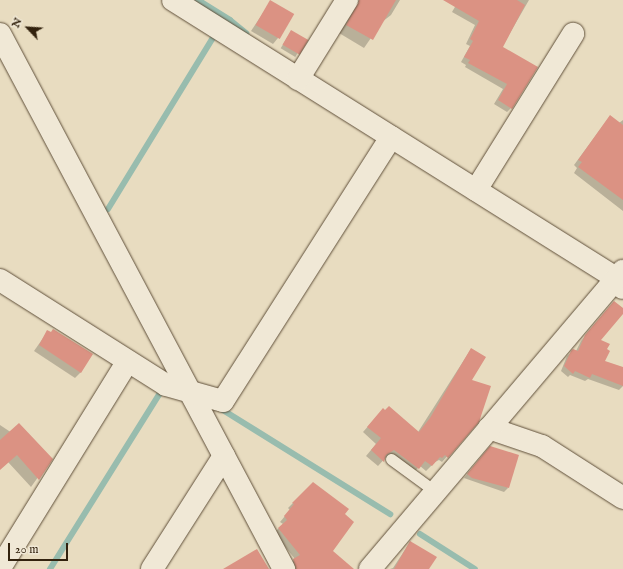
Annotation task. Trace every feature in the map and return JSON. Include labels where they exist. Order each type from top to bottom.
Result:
[{"type":"street","points":[[173,0],[621,279],[489,428],[370,569]]},
{"type":"street","points":[[298,79],[347,0]]},
{"type":"street","points":[[0,34],[284,569]]},
{"type":"street","points":[[476,190],[573,34]]},
{"type":"street","points":[[0,280],[166,385],[223,401],[391,137]]},
{"type":"street","points":[[0,568],[128,361]]},
{"type":"street","points":[[489,428],[542,446],[623,498]]},
{"type":"street","points":[[152,569],[224,456]]},
{"type":"lane","points":[[391,459],[436,492]]},
{"type":"building","points":[[270,0],[294,14],[280,39],[256,25]]},
{"type":"building","points":[[359,0],[396,0],[373,40],[346,25]]},
{"type":"building","points":[[443,0],[517,0],[525,5],[503,47],[538,67],[512,109],[498,100],[507,84],[468,63],[470,60],[464,57],[473,41],[470,39],[479,21]]},
{"type":"building","points":[[291,30],[308,40],[300,55],[282,45]]},
{"type":"building","points":[[610,115],[623,125],[623,200],[578,167],[582,162],[578,160]]},
{"type":"building","points":[[614,301],[623,308],[623,314],[601,340],[610,344],[607,349],[610,351],[605,361],[623,367],[623,386],[592,374],[590,378],[575,371],[573,374],[564,366],[571,351],[573,349],[578,351],[585,335]]},
{"type":"building","points":[[53,329],[93,354],[81,373],[39,345],[47,330],[51,332]]},
{"type":"building","points":[[471,348],[486,357],[472,380],[491,386],[479,422],[448,458],[445,455],[442,458],[440,457],[432,466],[425,461],[419,469],[394,450],[386,455],[384,462],[371,450],[381,438],[367,427],[383,408],[385,410],[389,406],[419,432],[430,418]]},
{"type":"building","points":[[19,423],[53,459],[39,480],[17,455],[0,470],[0,440]]},
{"type":"building","points":[[490,446],[519,455],[509,488],[472,478],[467,474]]},
{"type":"building","points":[[313,482],[349,509],[345,514],[354,522],[333,551],[354,569],[296,569],[293,559],[300,555],[278,528],[287,520],[284,516],[294,504],[292,503]]},
{"type":"building","points":[[410,541],[437,557],[429,569],[394,569]]},
{"type":"building","points":[[257,549],[269,569],[223,569]]},
{"type":"waterway","points":[[198,0],[230,20],[246,33]]},
{"type":"waterway","points":[[108,209],[214,36]]},
{"type":"waterway","points":[[50,569],[162,390]]},
{"type":"waterway","points":[[218,407],[390,514]]},
{"type":"waterway","points":[[420,534],[475,569]]}]
